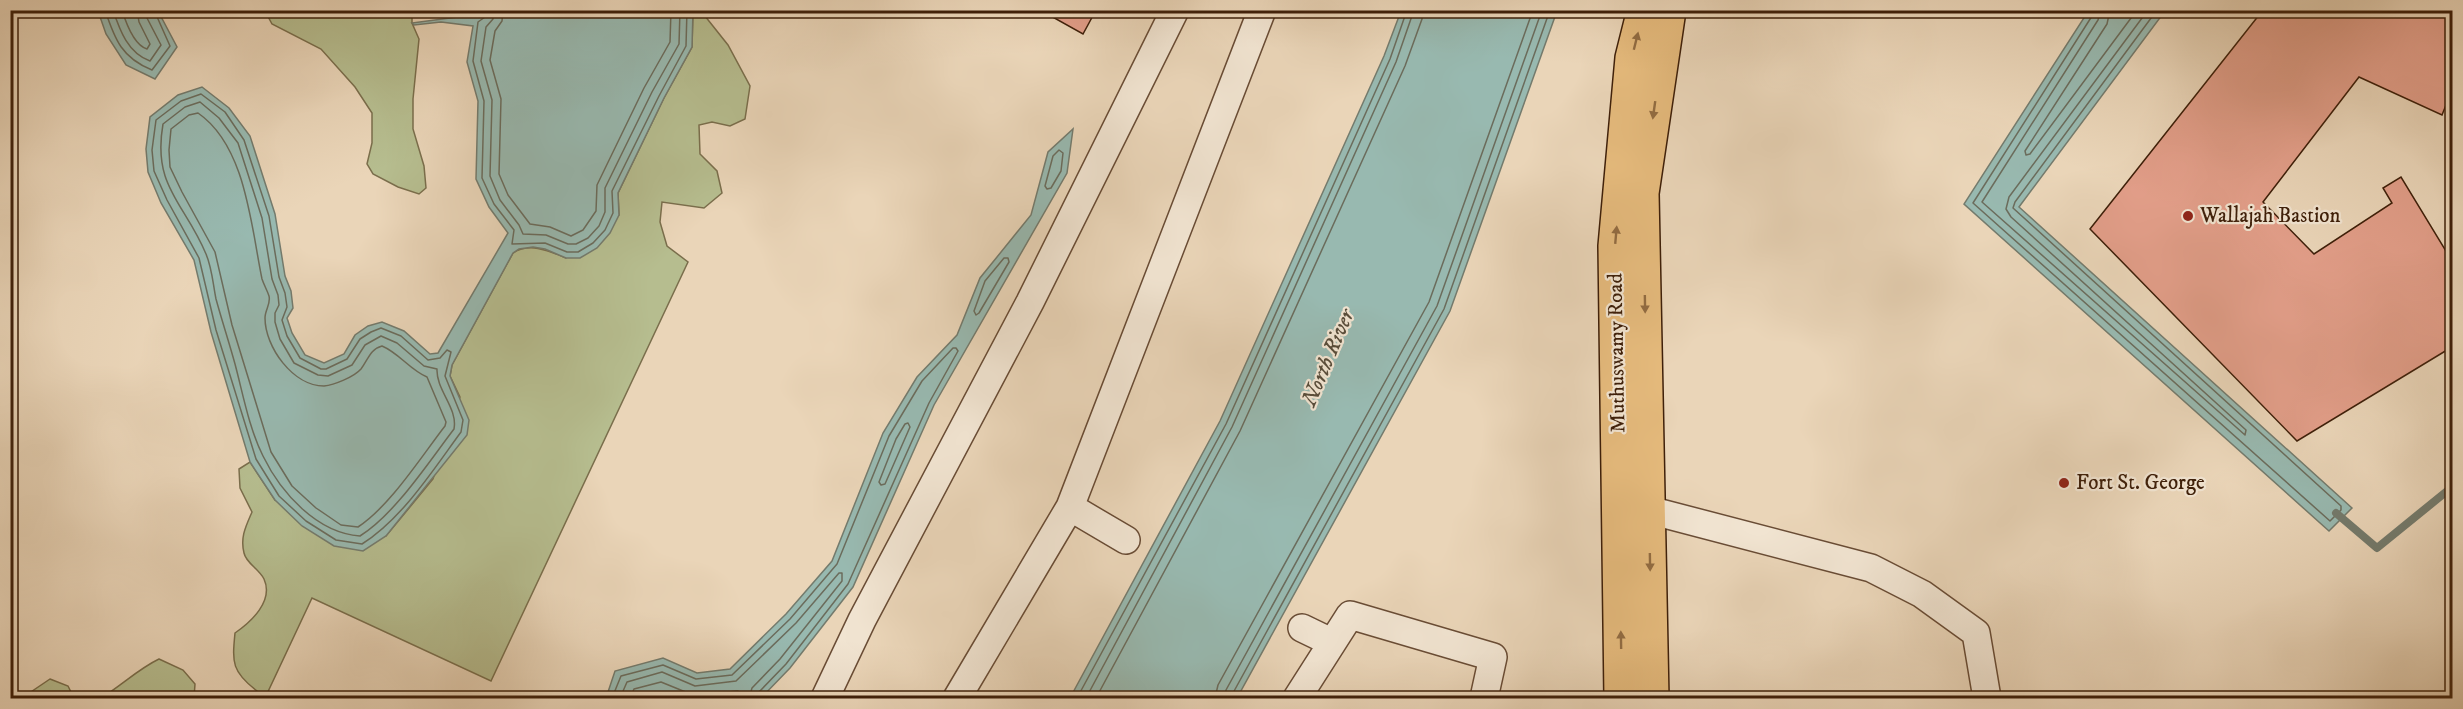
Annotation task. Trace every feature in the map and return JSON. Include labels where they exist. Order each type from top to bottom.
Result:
[{"type":"main road","name":"Muthuswamy Road","points":[[1622,699],[1615,246],[1632,58],[1644,10]]},
{"type":"main road","name":"Muthuswamy Road","points":[[1652,699],[1642,193],[1669,10]]},
{"type":"street","points":[[825,699],[862,620],[1030,302],[1175,10]]},
{"type":"street","points":[[957,699],[1071,507],[1262,10]]},
{"type":"street","points":[[1071,507],[1126,540]]},
{"type":"street","points":[[1649,510],[1871,568],[1922,594],[1976,633],[1987,699]]},
{"type":"street","points":[[1297,699],[1350,615],[1493,657],[1484,699]]},
{"type":"street","points":[[1302,628],[1331,642]]},
{"type":"green space","points":[[265,11],[412,11],[412,23],[419,39],[413,99],[413,129],[424,166],[426,188],[419,194],[398,187],[373,174],[367,164],[372,143],[372,113],[355,87],[321,49],[272,24]]},
{"type":"green space","points":[[693,11],[701,11],[728,45],[750,86],[745,119],[730,126],[712,122],[699,125],[700,154],[717,171],[722,193],[704,208],[662,202],[660,222],[667,246],[688,262],[491,681],[312,598],[265,698],[249,698],[257,691],[238,672],[234,660],[235,633],[259,610],[266,595],[266,587],[262,575],[247,560],[244,553],[243,537],[252,512],[240,488],[239,469],[250,462],[275,500],[386,536],[433,479],[460,397],[450,376],[452,365],[513,253],[533,248],[546,250],[566,258],[619,215],[618,193],[664,98],[692,47]]},
{"type":"green space","points":[[159,659],[183,670],[195,684],[194,698],[101,698],[144,668]]},
{"type":"green space","points":[[50,679],[68,686],[74,698],[22,698]]},
{"type":"water","points":[[482,10],[693,11],[692,47],[664,98],[618,193],[619,215],[610,233],[597,248],[580,258],[566,258],[545,249],[533,247],[519,249],[513,253],[452,365],[450,376],[469,420],[467,435],[386,536],[363,551],[334,546],[302,526],[275,500],[250,462],[211,332],[194,260],[161,203],[148,172],[146,149],[150,117],[178,95],[202,87],[229,108],[250,136],[275,214],[285,276],[291,291],[293,308],[287,318],[292,333],[305,355],[324,363],[344,354],[355,335],[368,326],[382,322],[404,331],[430,354],[438,353],[508,233],[489,207],[476,179],[478,101],[467,62],[473,26],[441,22],[414,25],[412,23],[480,14]]},
{"type":"water","points":[[2089,10],[2165,11],[2019,207],[2352,508],[2329,531],[1964,204]]},
{"type":"water","points":[[98,11],[158,11],[177,47],[155,79],[126,65],[106,34]]},
{"type":"water","name":"North River","points":[[1401,11],[1557,11],[1450,311],[1237,698],[1070,698],[1220,421],[1384,56]]},
{"type":"water","points":[[1073,129],[1067,173],[934,405],[853,587],[790,668],[761,698],[606,698],[615,671],[663,658],[697,673],[730,669],[786,614],[832,561],[883,433],[917,377],[957,335],[980,278],[1031,215],[1048,152]]},
{"type":"building","points":[[1040,10],[1096,10],[1083,34]]},
{"type":"building","name":"Wallajah Bastion","points":[[2263,10],[2452,10],[2452,90],[2442,115],[2359,77],[2263,202],[2314,254],[2392,203],[2383,188],[2401,177],[2452,261],[2452,347],[2297,441],[2090,229]]},
{"type":"waterway","points":[[2336,513],[2377,548],[2452,487]]},
{"type":"place","name":"Wallajah Bastion","points":[[2188,216]]},
{"type":"place","name":"Fort St. George","points":[[2064,483]]}]
